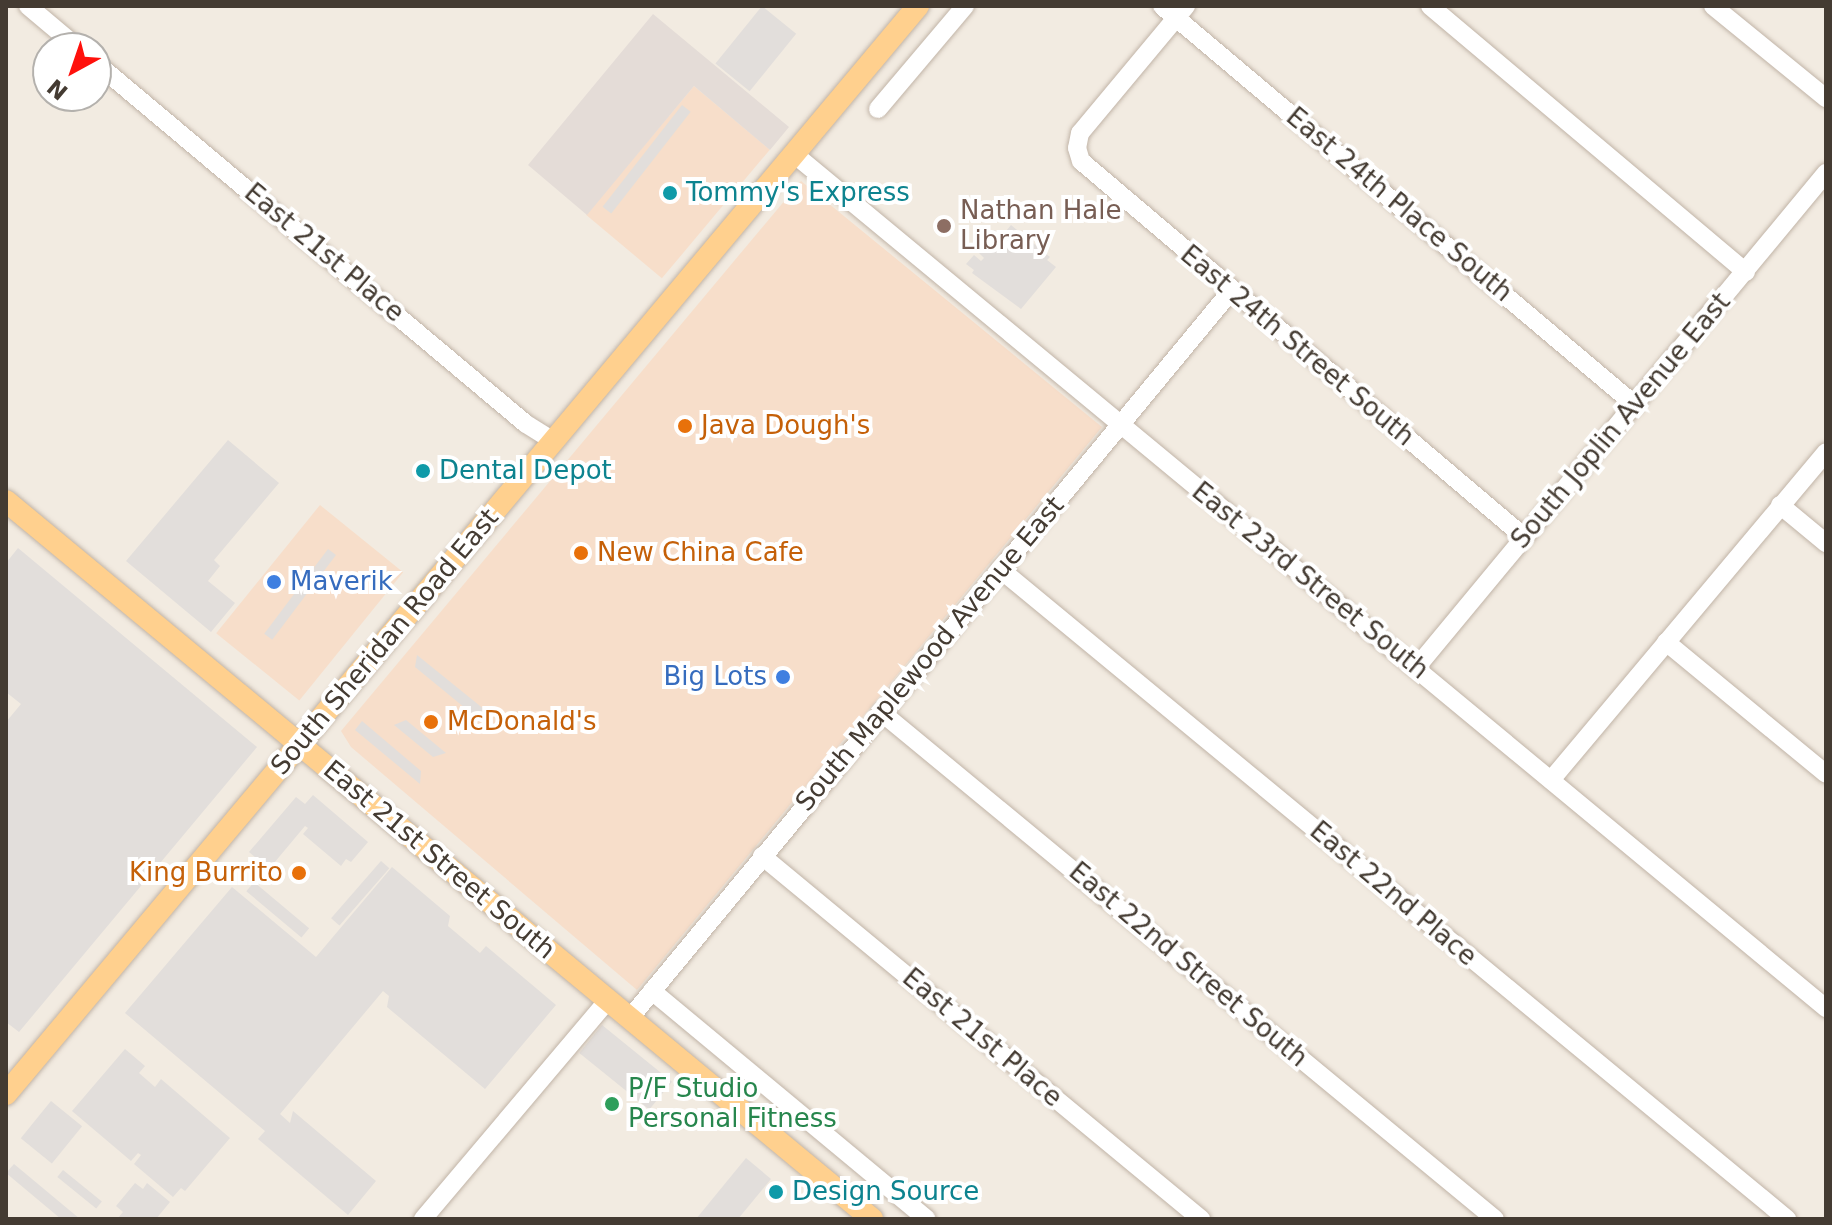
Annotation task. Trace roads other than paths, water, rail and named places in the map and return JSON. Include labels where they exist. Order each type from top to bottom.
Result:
[{"type":"main road","name":"South Sheridan Road East","points":[[6,1094],[918,6]]},
{"type":"main road","name":"East 21st Street South","points":[[6,501],[872,1219]]},
{"type":"street","points":[[28,6],[59,32]]},
{"type":"street","points":[[878,109],[965,6]]},
{"type":"street","points":[[1430,6],[1746,272]]},
{"type":"street","points":[[1713,6],[1826,98]]},
{"type":"street","name":"East 24th Street South","points":[[1175,10],[1080,133],[1077,148],[1090,171],[1524,537]]},
{"type":"street","name":"East 24th Place South","points":[[1175,10],[1635,405]]},
{"type":"street","name":"East 21st Place","points":[[112,76],[526,424],[553,441]]},
{"type":"street","name":"East 23rd Street South","points":[[794,154],[1826,1008]]},
{"type":"street","name":"South Joplin Avenue East","points":[[1416,668],[1826,173]]},
{"type":"street","name":"South Maplewood Avenue East","points":[[630,1018],[1231,291]]},
{"type":"street","points":[[1551,780],[1826,452]]},
{"type":"street","points":[[1780,505],[1826,543]]},
{"type":"street","name":"East 22nd Place","points":[[1000,569],[1787,1219]]},
{"type":"street","points":[[1666,642],[1826,774]]},
{"type":"street","name":"East 22nd Street South","points":[[881,712],[1495,1219]]},
{"type":"street","name":"East 21st Place","points":[[762,856],[1201,1219]]},
{"type":"street","points":[[652,991],[927,1219]]},
{"type":"street","points":[[423,1219],[608,1000]]},
{"type":"place","name":"Tommy's Express","points":[[670,193]]},
{"type":"place","name":"Nathan Hale Library","points":[[944,226]]},
{"type":"place","name":"Java Dough's","points":[[685,426]]},
{"type":"place","name":"Dental Depot","points":[[423,471]]},
{"type":"place","name":"New China Cafe","points":[[581,553]]},
{"type":"place","name":"Maverik","points":[[274,582]]},
{"type":"place","name":"Big Lots","points":[[783,677]]},
{"type":"place","name":"McDonald's","points":[[431,722]]},
{"type":"place","name":"King Burrito","points":[[299,873]]},
{"type":"place","name":"P/F Studio Personal Fitness","points":[[612,1104]]},
{"type":"place","name":"Design Source","points":[[776,1192]]}]
